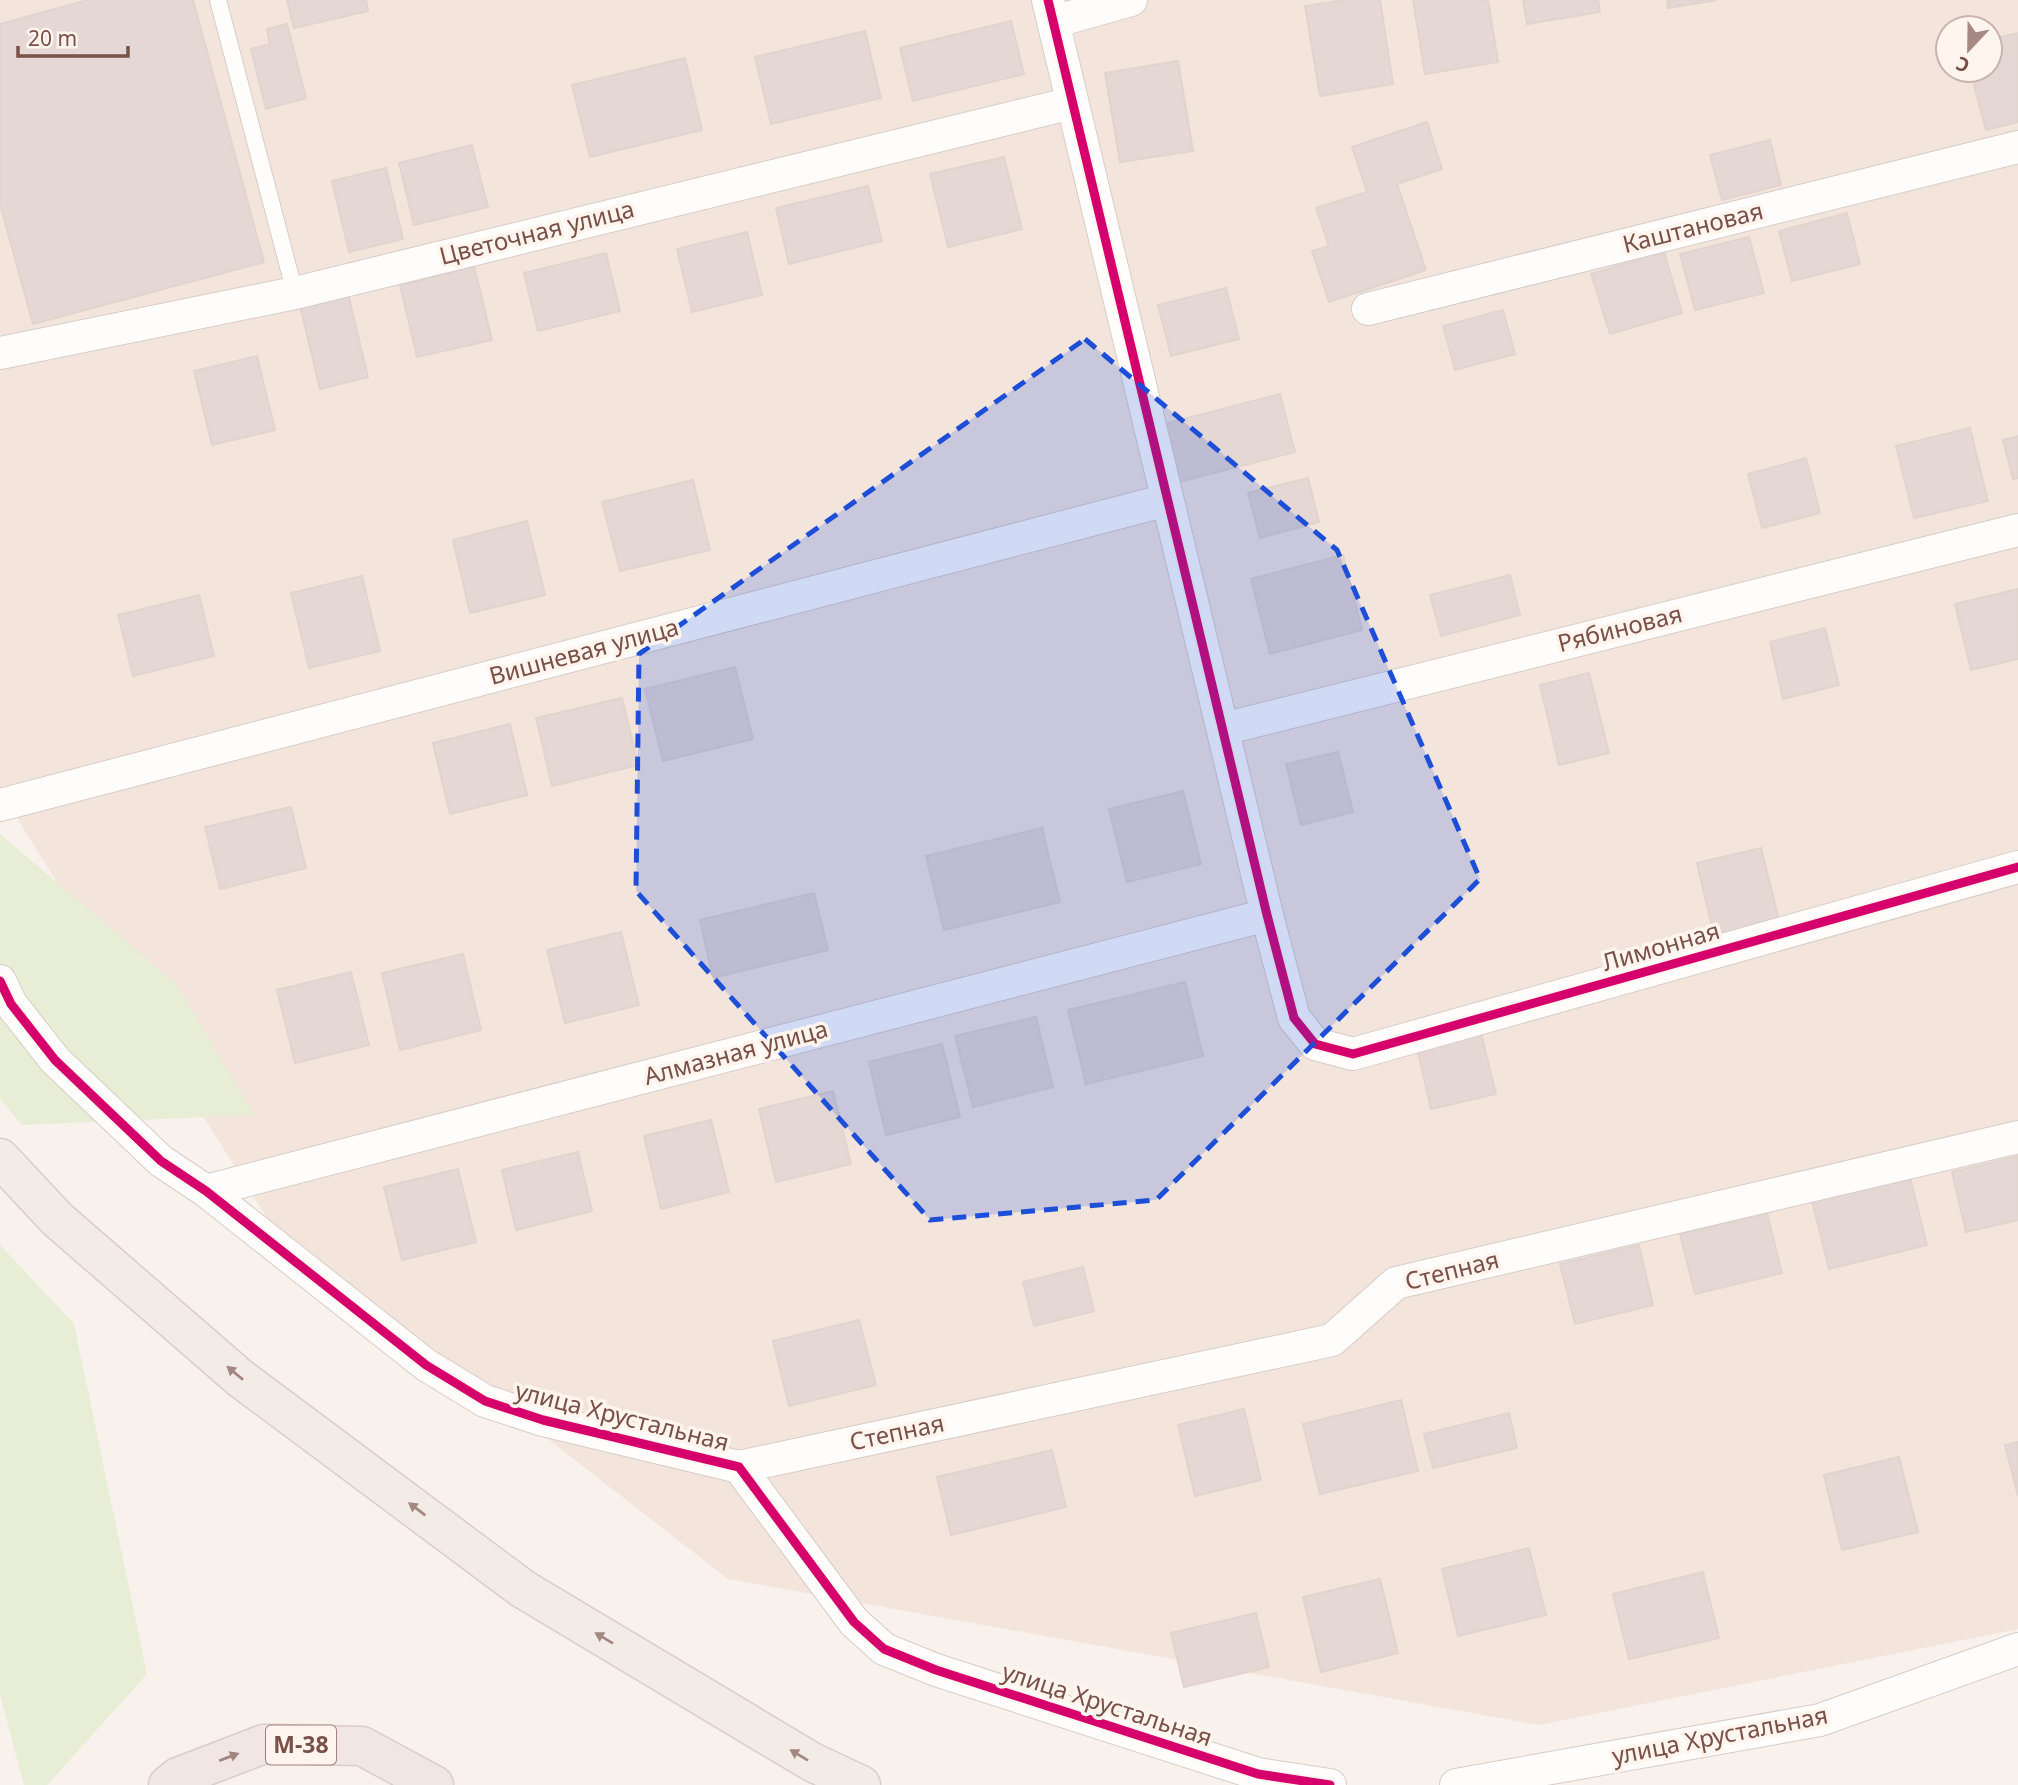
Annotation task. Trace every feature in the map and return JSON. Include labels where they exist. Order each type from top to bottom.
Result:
[{"type":"highway","name":"M-38","points":[[167,1785],[178,1777],[264,1744],[362,1746],[434,1785]]},
{"type":"main road","points":[[0,1158],[57,1219],[240,1378],[523,1589],[812,1762],[860,1785]]},
{"type":"street","points":[[1131,0],[1050,11],[1267,915]]},
{"type":"street","name":"Цветочная улица","points":[[0,353],[295,293],[1072,103]]},
{"type":"street","name":"Каштановая","points":[[1368,309],[2018,147]]},
{"type":"street","name":"Вишневая улица","points":[[0,805],[1167,500]]},
{"type":"street","name":"Рябиновая","points":[[1223,729],[2018,530]]},
{"type":"street","name":"Лимонная","points":[[1267,915],[1294,1018],[1315,1044],[1353,1054],[2018,867]]},
{"type":"street","name":"Алмазная улица","points":[[206,1191],[1267,915]]},
{"type":"street","name":"улица Хрустальная","points":[[0,981],[11,1004],[55,1060],[161,1161],[206,1191],[426,1365],[485,1401],[544,1420],[739,1467],[854,1622],[884,1649],[936,1670],[1258,1774],[1330,1785]]},
{"type":"street","name":"Степная","points":[[739,1467],[1332,1340],[1396,1283],[2018,1137]]},
{"type":"street","name":"улица Хрустальная","points":[[1456,1785],[1820,1720],[2018,1649]]},
{"type":"lane","points":[[218,0],[295,293]]},
{"type":"highlighted area","points":[[1085,339],[1337,550],[1480,879],[1156,1200],[930,1220],[636,891],[639,654]]},
{"type":"shaded area","points":[[0,0],[2018,0],[2018,1629],[1539,1725],[728,1579],[270,1223],[0,791]]},
{"type":"green space","points":[[0,834],[176,984],[254,1115],[22,1125],[0,1099]]},
{"type":"green space","points":[[0,1245],[74,1324],[147,1674],[47,1785],[24,1785],[0,1695]]},
{"type":"building","points":[[88,0],[193,0],[264,262],[33,324],[0,204],[0,24]]},
{"type":"building","points":[[287,0],[366,0],[368,11],[294,28]]},
{"type":"building","points":[[1345,0],[1380,0],[1393,84],[1320,96],[1305,6]]},
{"type":"building","points":[[1413,0],[1488,0],[1498,62],[1425,74]]},
{"type":"building","points":[[1523,0],[1598,0],[1600,12],[1527,24]]},
{"type":"building","points":[[1667,0],[1717,0],[1668,8]]},
{"type":"building","points":[[1011,21],[1024,74],[913,101],[900,48]]},
{"type":"building","points":[[287,24],[306,98],[266,109],[251,49],[270,44],[267,29]]},
{"type":"building","points":[[865,31],[881,98],[771,124],[755,57]]},
{"type":"building","points":[[2018,33],[2018,122],[1986,130],[1974,84],[2004,84],[2004,36]]},
{"type":"building","points":[[685,58],[702,130],[590,157],[572,85]]},
{"type":"building","points":[[1178,61],[1193,151],[1120,162],[1105,73]]},
{"type":"building","points":[[1427,122],[1442,169],[1397,184],[1426,270],[1329,302],[1312,251],[1329,246],[1316,208],[1367,192],[1352,147]]},
{"type":"building","points":[[1770,140],[1781,185],[1722,200],[1710,155]]},
{"type":"building","points":[[472,145],[488,207],[414,225],[399,163]]},
{"type":"building","points":[[1004,157],[1022,229],[948,247],[930,174]]},
{"type":"building","points":[[386,168],[403,239],[349,252],[332,181]]},
{"type":"building","points":[[868,186],[882,241],[789,264],[776,208]]},
{"type":"building","points":[[1847,213],[1860,264],[1792,281],[1779,231]]},
{"type":"building","points":[[747,232],[762,295],[692,312],[677,249]]},
{"type":"building","points":[[1749,237],[1764,293],[1695,310],[1680,254]]},
{"type":"building","points":[[1664,252],[1682,313],[1610,334],[1591,274]]},
{"type":"building","points":[[606,253],[620,311],[538,331],[524,273]]},
{"type":"building","points":[[474,266],[492,340],[417,357],[400,285]]},
{"type":"building","points":[[1226,288],[1239,339],[1171,356],[1158,305]]},
{"type":"building","points":[[348,294],[368,377],[320,389],[300,306]]},
{"type":"building","points":[[1503,310],[1515,354],[1455,370],[1443,326]]},
{"type":"building","points":[[257,356],[275,430],[212,445],[194,371]]},
{"type":"building","points":[[1280,394],[1295,452],[1171,484],[1157,426]]},
{"type":"building","points":[[1970,428],[1988,501],[1914,518],[1896,446]]},
{"type":"building","points":[[2018,436],[2018,478],[2013,479],[2003,440]]},
{"type":"building","points":[[1806,458],[1820,513],[1762,528],[1748,474]]},
{"type":"building","points":[[1308,478],[1319,522],[1260,538],[1248,493]]},
{"type":"building","points":[[693,480],[710,550],[620,571],[602,502]]},
{"type":"building","points":[[527,521],[545,595],[470,613],[453,540]]},
{"type":"building","points":[[1343,555],[1362,630],[1270,654],[1251,579]]},
{"type":"building","points":[[1510,575],[1520,615],[1441,636],[1430,595]]},
{"type":"building","points":[[362,576],[380,651],[309,668],[291,593]]},
{"type":"building","points":[[2018,589],[2018,659],[1971,670],[1955,604]]},
{"type":"building","points":[[199,595],[214,656],[133,676],[118,615]]},
{"type":"building","points":[[1825,628],[1839,685],[1783,699],[1770,642]]},
{"type":"building","points":[[735,667],[753,739],[663,761],[645,689]]},
{"type":"building","points":[[1589,673],[1609,753],[1559,765],[1540,685]]},
{"type":"building","points":[[622,698],[638,765],[552,786],[536,718]]},
{"type":"building","points":[[510,724],[527,795],[450,814],[433,743]]},
{"type":"building","points":[[1338,752],[1353,812],[1301,825],[1286,764]]},
{"type":"building","points":[[1183,791],[1201,864],[1127,882],[1109,809]]},
{"type":"building","points":[[291,807],[306,868],[220,889],[205,827]]},
{"type":"building","points":[[1042,828],[1060,902],[944,930],[926,856]]},
{"type":"building","points":[[1761,848],[1779,920],[1714,935],[1697,863]]},
{"type":"building","points":[[814,893],[828,950],[713,978],[700,920]]},
{"type":"building","points":[[621,932],[639,1005],[565,1023],[547,950]]},
{"type":"building","points":[[463,954],[481,1030],[400,1050],[382,973]]},
{"type":"building","points":[[351,972],[369,1045],[295,1063],[277,990]]},
{"type":"building","points":[[1185,982],[1203,1056],[1086,1084],[1068,1010]]},
{"type":"building","points":[[1036,1017],[1053,1087],[973,1107],[955,1036]]},
{"type":"building","points":[[1480,1029],[1496,1094],[1431,1109],[1416,1044]]},
{"type":"building","points":[[942,1044],[960,1117],[886,1135],[869,1062]]},
{"type":"building","points":[[833,1091],[851,1164],[776,1182],[759,1109]]},
{"type":"building","points":[[711,1120],[729,1192],[661,1209],[644,1136]]},
{"type":"building","points":[[578,1152],[592,1211],[516,1230],[502,1170]]},
{"type":"building","points":[[2018,1156],[2018,1220],[1966,1232],[1952,1172]]},
{"type":"building","points":[[458,1169],[476,1242],[402,1260],[384,1187]]},
{"type":"building","points":[[1910,1177],[1927,1245],[1829,1269],[1812,1201]]},
{"type":"building","points":[[1767,1213],[1782,1273],[1695,1294],[1680,1234]]},
{"type":"building","points":[[1639,1245],[1653,1305],[1575,1324],[1560,1264]]},
{"type":"building","points":[[1083,1267],[1094,1311],[1034,1326],[1023,1282]]},
{"type":"building","points":[[859,1320],[876,1385],[789,1406],[773,1341]]},
{"type":"building","points":[[1401,1400],[1418,1471],[1320,1494],[1303,1424]]},
{"type":"building","points":[[1244,1409],[1261,1480],[1195,1496],[1178,1425]]},
{"type":"building","points":[[1509,1413],[1517,1448],[1433,1468],[1424,1434]]},
{"type":"building","points":[[2018,1442],[2018,1496],[2005,1445]]},
{"type":"building","points":[[1052,1450],[1066,1507],[951,1535],[937,1477]]},
{"type":"building","points":[[1899,1457],[1918,1532],[1842,1550],[1824,1475]]},
{"type":"building","points":[[1529,1548],[1546,1615],[1458,1636],[1442,1569]]},
{"type":"building","points":[[1703,1572],[1719,1638],[1629,1659],[1613,1594]]},
{"type":"building","points":[[1380,1579],[1398,1653],[1321,1672],[1303,1597]]},
{"type":"building","points":[[1256,1613],[1269,1667],[1184,1687],[1171,1633]]},
{"type":"cycle path","points":[[1048,0],[1267,915],[1294,1018],[1315,1044],[1353,1054],[2018,867]]},
{"type":"cycle path","points":[[0,981],[11,1004],[55,1060],[161,1161],[206,1191],[426,1365],[485,1401],[543,1420],[739,1467],[854,1622],[884,1649],[936,1670],[1258,1774],[1330,1785]]}]
